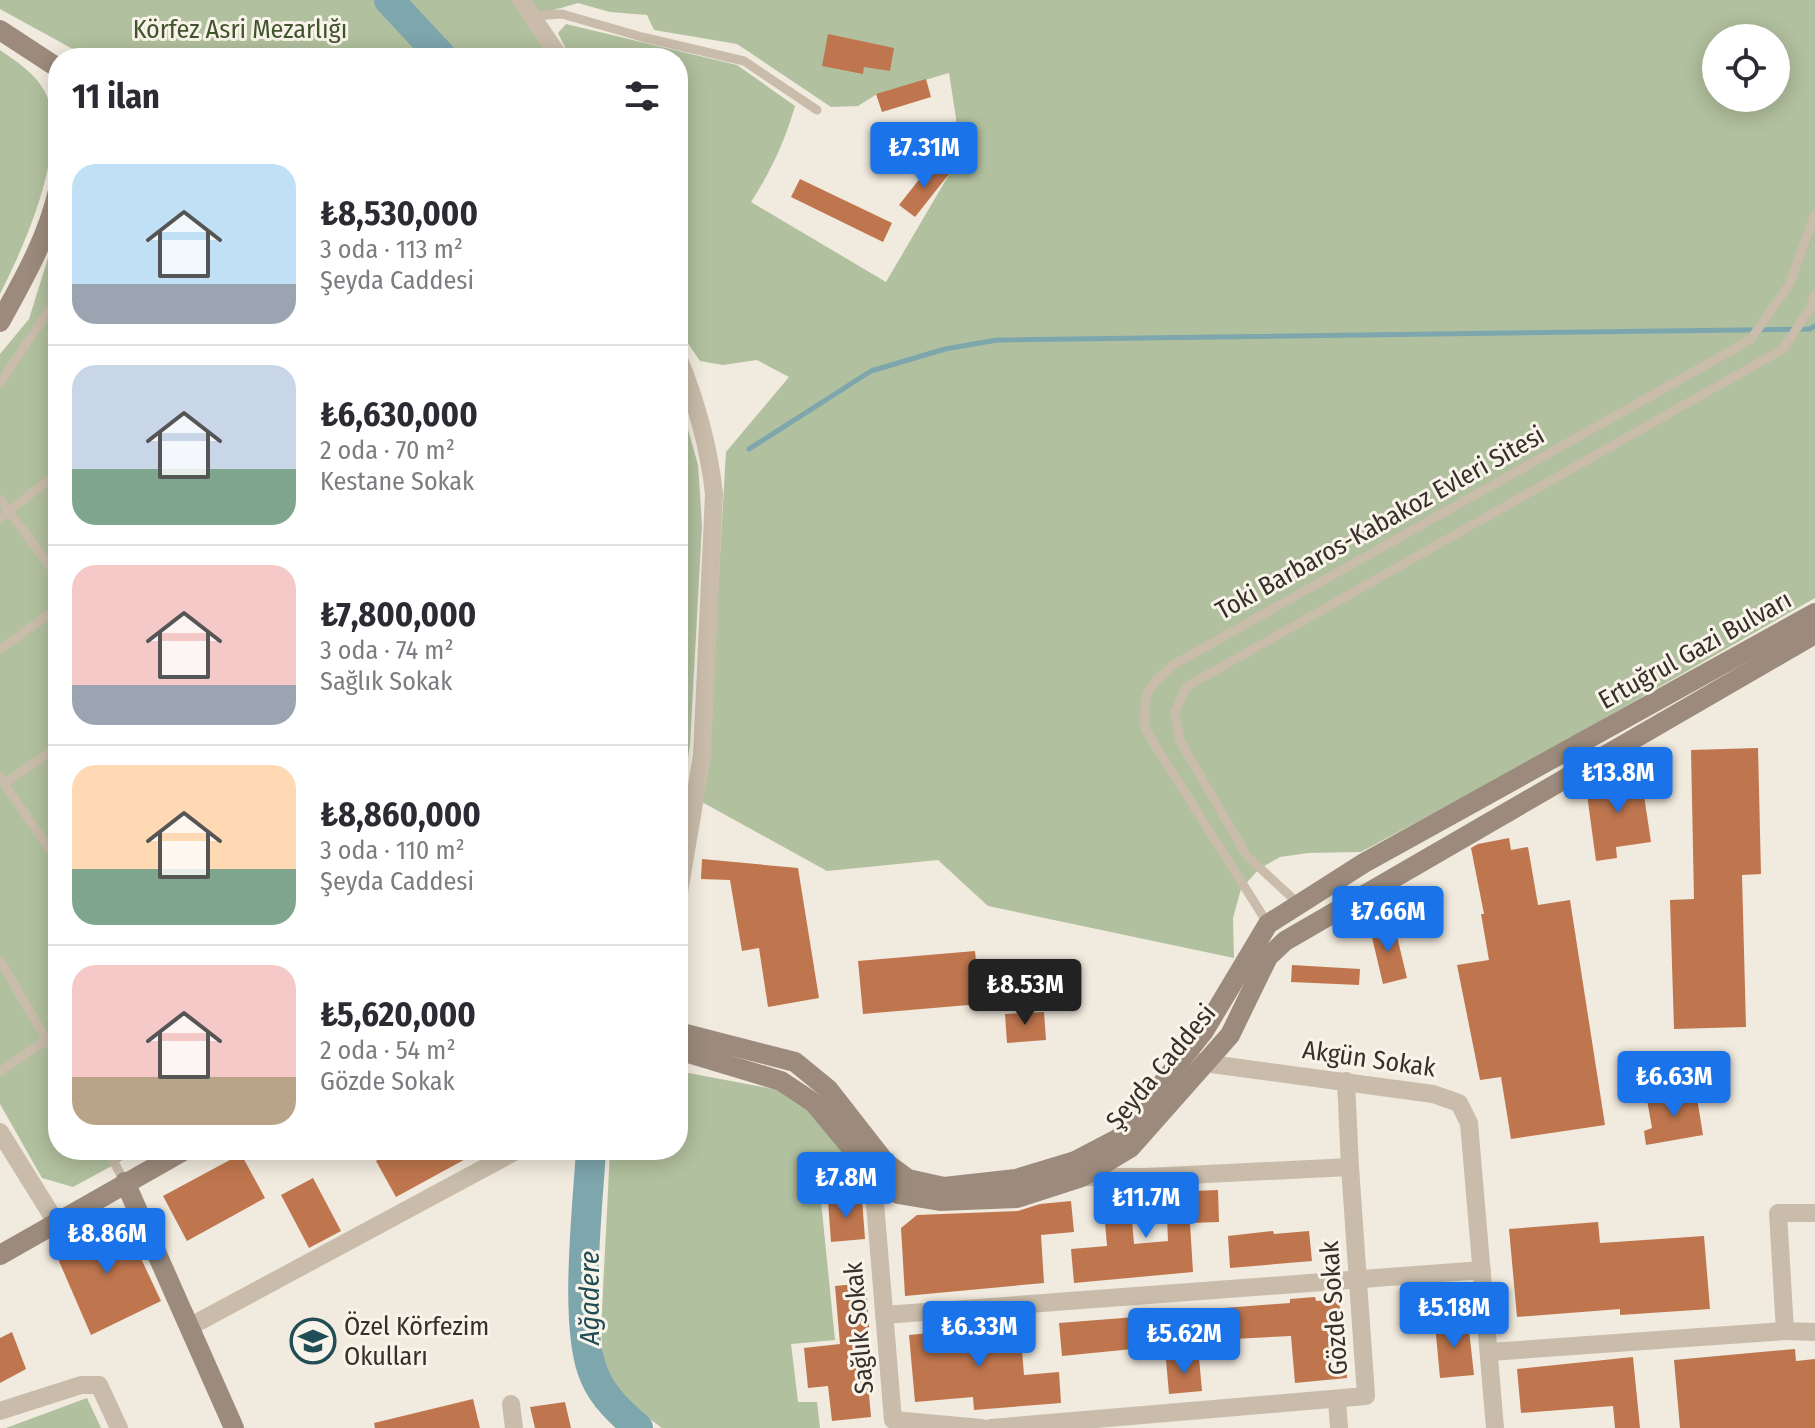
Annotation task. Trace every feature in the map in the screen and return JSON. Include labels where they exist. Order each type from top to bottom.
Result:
[{"type":"main road","points":[[0,30],[48,61]]},
{"type":"main road","points":[[0,322],[33,262],[48,226]]},
{"type":"main road","name":"Ertuğrul Gazi Bulvarı","points":[[1268,924],[1371,859],[1815,613]]},
{"type":"main road","name":"Ertuğrul Gazi Bulvarı","points":[[1315,925],[1815,634]]},
{"type":"main road","name":"Şeyda Caddesi","points":[[688,1046],[795,1062],[828,1089],[885,1162],[908,1179],[944,1187],[1079,1169],[1119,1138],[1204,1031],[1268,924]]},
{"type":"main road","name":"Şeyda Caddesi","points":[[688,1048],[781,1081],[814,1103],[873,1174],[898,1194],[940,1201],[1017,1198],[1130,1148],[1230,1035],[1268,957],[1285,941],[1315,925]]},
{"type":"main road","points":[[0,1255],[166,1160]]},
{"type":"main road","points":[[125,1182],[234,1428]]},
{"type":"street","points":[[521,0],[554,48]]},
{"type":"street","points":[[688,386],[701,423],[714,494],[702,756],[688,839]]},
{"type":"street","name":"Akgün Sokak","points":[[1181,1060],[1433,1094],[1448,1098],[1465,1111],[1469,1123],[1495,1428]]},
{"type":"street","name":"Gözde Sokak","points":[[991,1428],[1366,1396],[1346,1081]]},
{"type":"street","points":[[0,1132],[56,1222]]},
{"type":"street","name":"Sağlık Sokak","points":[[871,1144],[893,1420],[982,1428]]},
{"type":"street","points":[[189,1327],[499,1160]]},
{"type":"street","points":[[1079,1169],[1146,1177],[1350,1167]]},
{"type":"street","points":[[1785,1331],[1778,1213],[1815,1213]]},
{"type":"street","points":[[884,1315],[1482,1270]]},
{"type":"street","points":[[1490,1352],[1785,1331],[1815,1332]]},
{"type":"street","points":[[0,1411],[81,1385],[99,1385],[119,1428]]},
{"type":"street","points":[[1337,1399],[1339,1428]]},
{"type":"street","points":[[511,1404],[514,1428]]},
{"type":"lane","points":[[533,16],[562,14],[744,61],[817,110]]},
{"type":"lane","name":"Toki Barbaros-Kabakoz Evleri Sitesi","points":[[1268,924],[1145,729],[1144,706],[1148,688],[1173,665],[1750,340],[1789,285],[1815,214]]},
{"type":"lane","name":"Toki Barbaros-Kabakoz Evleri Sitesi","points":[[1300,905],[1247,856],[1180,741],[1175,712],[1186,687],[1783,349],[1815,294]]},
{"type":"lane","points":[[0,383],[48,317]]},
{"type":"lane","points":[[0,518],[48,481]]},
{"type":"lane","points":[[0,499],[48,564]]},
{"type":"lane","points":[[0,649],[48,615]]},
{"type":"lane","points":[[48,753],[2,780],[48,847]]},
{"type":"lane","points":[[0,961],[47,1039],[0,1072]]},
{"type":"lane","points":[[113,1160],[125,1182]]},
{"type":"green space","name":"Körfez Asri Mezarlığı","points":[[0,0],[1815,0],[1815,598],[1512,771],[1361,852],[1280,857],[1259,869],[1241,889],[1233,918],[1234,958],[988,906],[938,860],[827,871],[702,802],[709,745],[726,452],[789,377],[757,360],[723,365],[700,361],[688,344],[688,53],[737,65],[795,106],[777,156],[751,202],[886,282],[954,166],[956,118],[949,73],[877,94],[858,106],[831,107],[737,44],[654,30],[647,15],[610,12],[578,3],[533,16],[545,48],[71,48],[0,9]]},
{"type":"green space","points":[[566,24],[666,48],[565,48],[558,33]]},
{"type":"green space","points":[[0,50],[31,74],[45,92],[48,101],[48,169],[32,223],[0,294]]},
{"type":"green space","points":[[48,258],[48,1160],[123,1160],[73,1187],[42,1178],[0,1104],[0,354],[29,319]]},
{"type":"green space","points":[[688,430],[698,465],[702,525],[688,758]]},
{"type":"green space","points":[[688,1073],[784,1091],[805,1106],[857,1163],[859,1194],[821,1201],[835,1340],[791,1344],[798,1402],[817,1402],[820,1428],[662,1428],[624,1400],[604,1370],[601,1331],[610,1160],[688,1160]]},
{"type":"green space","points":[[87,1398],[101,1428],[6,1428]]},
{"type":"building","points":[[828,34],[894,48],[890,71],[864,67],[863,74],[822,66]]},
{"type":"building","points":[[926,79],[931,97],[882,112],[876,94]]},
{"type":"building","points":[[933,162],[949,174],[915,217],[899,205]]},
{"type":"building","points":[[800,179],[892,223],[883,242],[791,197]]},
{"type":"building","points":[[1758,748],[1761,874],[1742,875],[1746,1027],[1674,1029],[1670,900],[1694,899],[1691,750]]},
{"type":"building","points":[[1640,769],[1651,842],[1616,847],[1617,858],[1596,861],[1586,787],[1616,783],[1615,773]]},
{"type":"building","points":[[1509,838],[1511,850],[1528,847],[1538,905],[1570,900],[1605,1125],[1511,1139],[1501,1077],[1480,1080],[1457,965],[1489,960],[1471,848]]},
{"type":"building","points":[[702,859],[798,868],[819,998],[768,1007],[759,948],[742,951],[730,880],[701,879]]},
{"type":"building","points":[[1394,924],[1407,978],[1383,984],[1370,929]]},
{"type":"building","points":[[975,951],[980,1004],[863,1014],[858,961]]},
{"type":"building","points":[[1292,965],[1360,969],[1359,985],[1291,982]]},
{"type":"building","points":[[1044,1012],[1046,1040],[1007,1043],[1005,1014]]},
{"type":"building","points":[[1696,1092],[1703,1135],[1646,1145],[1644,1131],[1652,1128],[1647,1100]]},
{"type":"building","points":[[230,1160],[244,1160],[265,1198],[187,1241],[163,1196]]},
{"type":"building","points":[[378,1160],[464,1160],[396,1197]]},
{"type":"building","points":[[313,1178],[341,1231],[309,1248],[281,1195]]},
{"type":"building","points":[[1218,1190],[1219,1222],[1190,1223],[1193,1272],[1074,1283],[1071,1249],[1107,1246],[1103,1198],[1130,1196],[1134,1244],[1168,1241],[1166,1192]]},
{"type":"building","points":[[862,1199],[865,1239],[831,1242],[828,1201]]},
{"type":"building","points":[[1071,1201],[1074,1232],[1041,1235],[1044,1283],[905,1296],[901,1228],[917,1215],[1018,1211],[1040,1204]]},
{"type":"building","points":[[121,1216],[161,1301],[91,1335],[55,1252]]},
{"type":"building","points":[[1598,1222],[1600,1243],[1704,1236],[1710,1309],[1620,1315],[1620,1309],[1517,1317],[1509,1229]]},
{"type":"building","points":[[1273,1231],[1274,1234],[1309,1231],[1312,1261],[1230,1268],[1228,1236]]},
{"type":"building","points":[[866,1283],[873,1383],[868,1383],[871,1417],[832,1421],[828,1386],[808,1388],[804,1348],[840,1344],[835,1286]]},
{"type":"building","points":[[1315,1297],[1316,1301],[1339,1299],[1347,1378],[1295,1383],[1291,1336],[1213,1340],[1211,1309],[1290,1303],[1290,1299]]},
{"type":"building","points":[[1161,1315],[1163,1346],[1062,1356],[1059,1323]]},
{"type":"building","points":[[1468,1321],[1474,1375],[1440,1378],[1435,1324]]},
{"type":"building","points":[[1020,1324],[1024,1375],[1059,1372],[1061,1403],[974,1410],[973,1397],[915,1402],[909,1335]]},
{"type":"building","points":[[12,1332],[26,1369],[0,1383],[0,1338]]},
{"type":"building","points":[[1795,1349],[1796,1361],[1815,1359],[1815,1428],[1680,1428],[1674,1360]]},
{"type":"building","points":[[1633,1357],[1640,1428],[1615,1428],[1613,1406],[1521,1413],[1517,1369]]},
{"type":"building","points":[[1199,1358],[1202,1391],[1169,1394],[1166,1360]]},
{"type":"building","points":[[473,1399],[480,1428],[375,1428],[374,1423]]},
{"type":"building","points":[[565,1402],[571,1428],[535,1428],[530,1407]]},
{"type":"waterway","name":"Ağadere","points":[[389,0],[434,48]]},
{"type":"waterway","points":[[749,449],[871,371],[945,349],[997,340],[1810,329],[1815,326]]},
{"type":"waterway","name":"Ağadere","points":[[590,1160],[583,1299],[588,1356],[603,1392],[638,1428]]},
{"type":"place","name":"Özel Körfezim Okulları","points":[[313,1341]]}]
